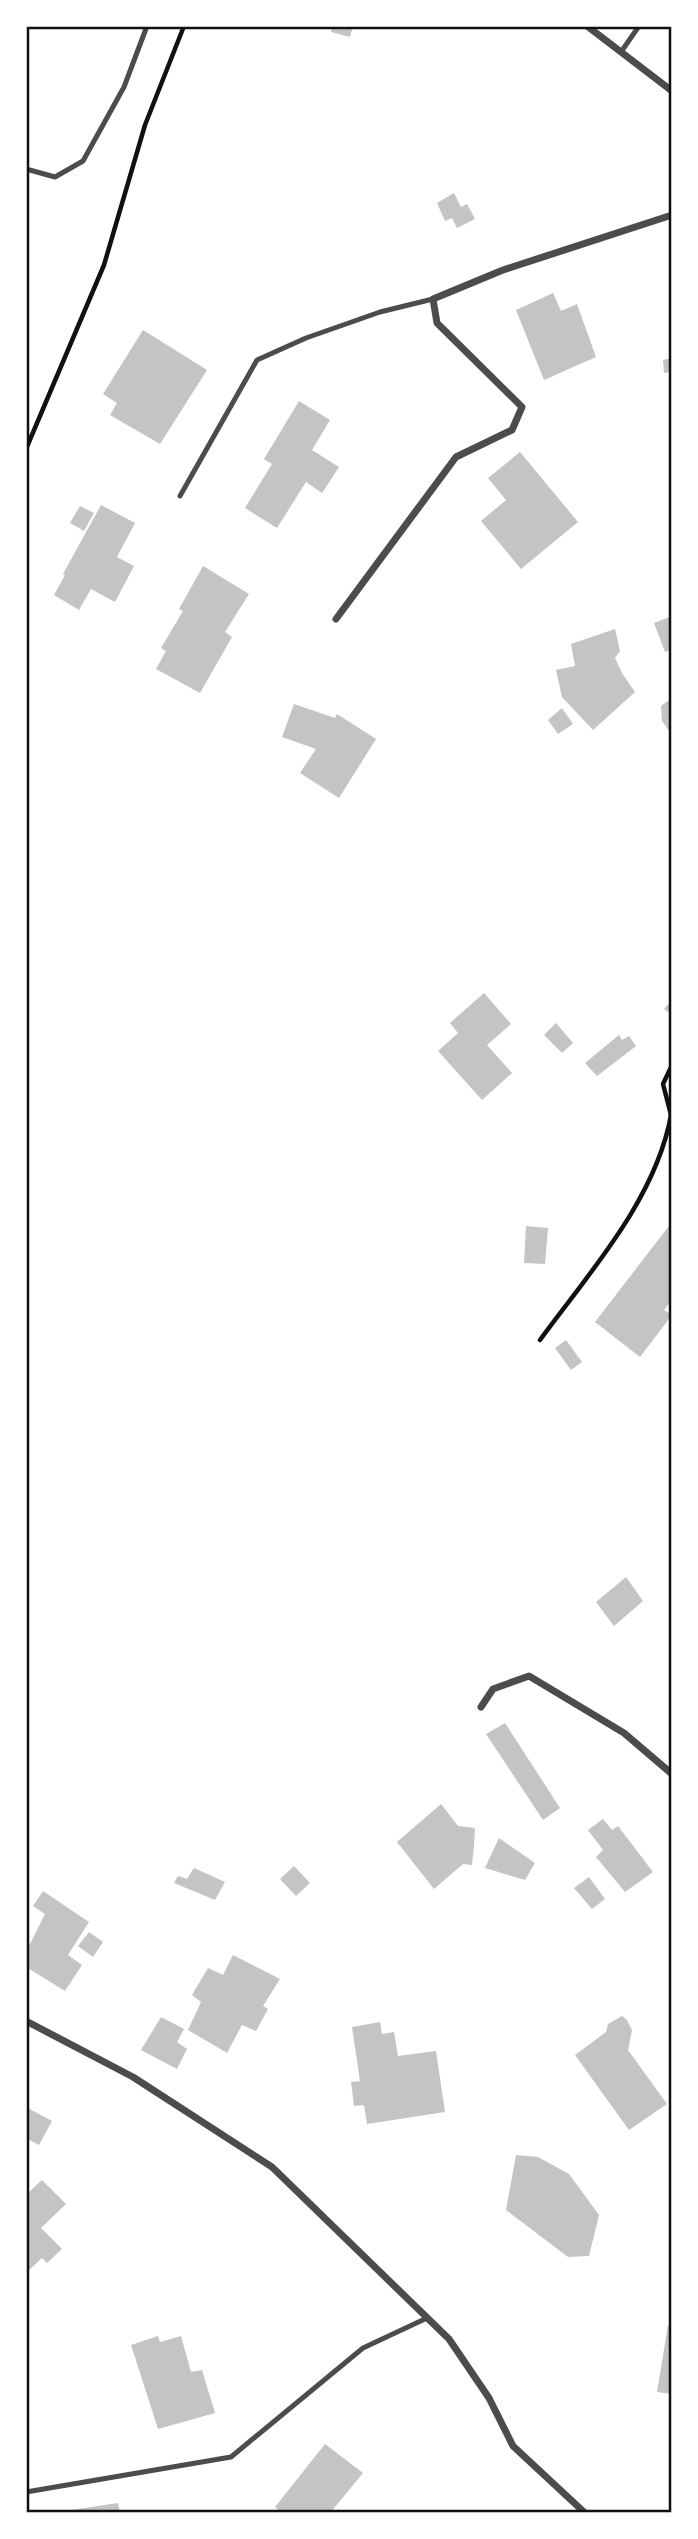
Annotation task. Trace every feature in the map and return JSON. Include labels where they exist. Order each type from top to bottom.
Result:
[{"type":"street","points":[[587,26],[672,91]]},
{"type":"street","points":[[335,619],[456,457],[512,430],[522,407],[437,323],[433,299],[503,270],[672,215]]},
{"type":"street","points":[[481,1707],[493,1689],[529,1676],[624,1733],[672,1774]]},
{"type":"street","points":[[26,2021],[133,2077],[271,2167],[449,2339],[482,2388],[513,2446],[585,2513]]},
{"type":"lane","points":[[26,169],[55,177],[83,161],[124,87],[147,26]]},
{"type":"lane","points":[[621,52],[639,26]]},
{"type":"lane","points":[[180,496],[257,360],[306,338],[433,299]]},
{"type":"lane","points":[[26,2492],[231,2457],[363,2348],[427,2318]]},
{"type":"path","points":[[26,449],[104,265],[145,125],[184,26]]},
{"type":"path","points":[[540,1340],[638,1204],[666,1143],[671,1115],[663,1084],[672,1065]]},
{"type":"building","points":[[332,26],[353,26],[350,37],[331,32]]},
{"type":"building","points":[[454,193],[461,207],[467,204],[475,219],[457,228],[452,218],[445,221],[437,203]]},
{"type":"building","points":[[553,293],[561,311],[577,304],[596,357],[544,380],[516,310]]},
{"type":"building","points":[[143,330],[207,370],[160,444],[110,415],[117,403],[103,394]]},
{"type":"building","points":[[672,358],[672,372],[664,373],[663,360]]},
{"type":"building","points":[[299,401],[330,420],[312,450],[339,467],[322,493],[306,482],[277,528],[245,508],[272,464],[264,459]]},
{"type":"building","points":[[520,452],[578,522],[521,569],[481,521],[506,500],[488,478]]},
{"type":"building","points":[[101,505],[135,523],[117,557],[134,566],[115,602],[91,589],[79,610],[54,595]]},
{"type":"building","points":[[80,506],[94,513],[84,531],[70,523]]},
{"type":"building","points":[[203,566],[249,594],[225,632],[232,637],[200,693],[156,669],[166,651],[161,648],[183,611],[179,609]]},
{"type":"building","points":[[672,616],[672,650],[665,652],[654,623]]},
{"type":"building","points":[[615,629],[620,651],[615,658],[635,692],[593,730],[562,697],[556,670],[575,666],[571,644]]},
{"type":"building","points":[[672,698],[672,735],[662,721],[661,706]]},
{"type":"building","points":[[294,704],[335,718],[337,714],[376,739],[339,798],[300,773],[316,749],[282,737]]},
{"type":"building","points":[[562,708],[573,724],[558,734],[548,720]]},
{"type":"building","points":[[484,993],[511,1024],[487,1045],[512,1073],[482,1100],[438,1051],[458,1033],[450,1023]]},
{"type":"building","points":[[672,1000],[672,1015],[664,1009]]},
{"type":"building","points":[[556,1023],[573,1043],[562,1053],[544,1035]]},
{"type":"building","points":[[619,1035],[622,1040],[629,1036],[636,1046],[597,1076],[585,1063]]},
{"type":"building","points":[[672,1222],[672,1300],[664,1310],[672,1315],[640,1357],[595,1322]]},
{"type":"building","points":[[526,1226],[548,1228],[545,1264],[524,1263]]},
{"type":"building","points":[[566,1340],[582,1362],[571,1370],[555,1348]]},
{"type":"building","points":[[626,1577],[643,1601],[614,1626],[596,1602]]},
{"type":"building","points":[[505,1723],[560,1808],[543,1820],[486,1734]]},
{"type":"building","points":[[441,1804],[458,1826],[475,1828],[474,1846],[472,1865],[463,1864],[434,1889],[397,1842]]},
{"type":"building","points":[[603,1819],[612,1830],[618,1826],[653,1872],[625,1892],[596,1857],[603,1850],[588,1830]]},
{"type":"building","points":[[499,1838],[535,1863],[525,1880],[485,1868]]},
{"type":"building","points":[[294,1866],[310,1883],[296,1896],[280,1879]]},
{"type":"building","points":[[194,1868],[225,1882],[215,1900],[174,1883],[178,1876],[187,1879]]},
{"type":"building","points":[[589,1877],[605,1899],[592,1909],[574,1888]]},
{"type":"building","points":[[43,1891],[89,1922],[68,1955],[82,1965],[65,1991],[26,1967],[26,1945],[29,1946],[45,1914],[33,1906]]},
{"type":"building","points":[[89,1932],[103,1942],[93,1957],[78,1946]]},
{"type":"building","points":[[233,1955],[280,1979],[263,2006],[268,2009],[256,2031],[242,2025],[227,2053],[188,2030],[201,2002],[192,1995],[208,1968],[223,1975]]},
{"type":"building","points":[[622,2016],[632,2030],[628,2050],[667,2104],[629,2130],[575,2055],[606,2032],[608,2024]]},
{"type":"building","points":[[161,2017],[184,2029],[177,2042],[187,2049],[177,2069],[141,2050]]},
{"type":"building","points":[[380,2022],[382,2034],[394,2032],[398,2056],[436,2051],[445,2112],[367,2124],[364,2105],[354,2106],[351,2082],[360,2081],[352,2027]]},
{"type":"building","points":[[26,2107],[52,2121],[39,2145],[26,2138]]},
{"type":"building","points":[[516,2155],[538,2157],[569,2174],[599,2215],[589,2256],[568,2257],[506,2210]]},
{"type":"building","points":[[42,2180],[66,2204],[41,2228],[62,2249],[47,2263],[42,2258],[26,2273],[26,2195]]},
{"type":"building","points":[[668,2325],[672,2325],[672,2394],[657,2392]]},
{"type":"building","points":[[158,2336],[160,2342],[181,2336],[191,2372],[202,2370],[215,2413],[158,2429],[131,2345]]},
{"type":"building","points":[[325,2444],[363,2473],[330,2513],[282,2513],[275,2507]]},
{"type":"building","points":[[118,2503],[120,2513],[65,2513],[65,2511]]}]
